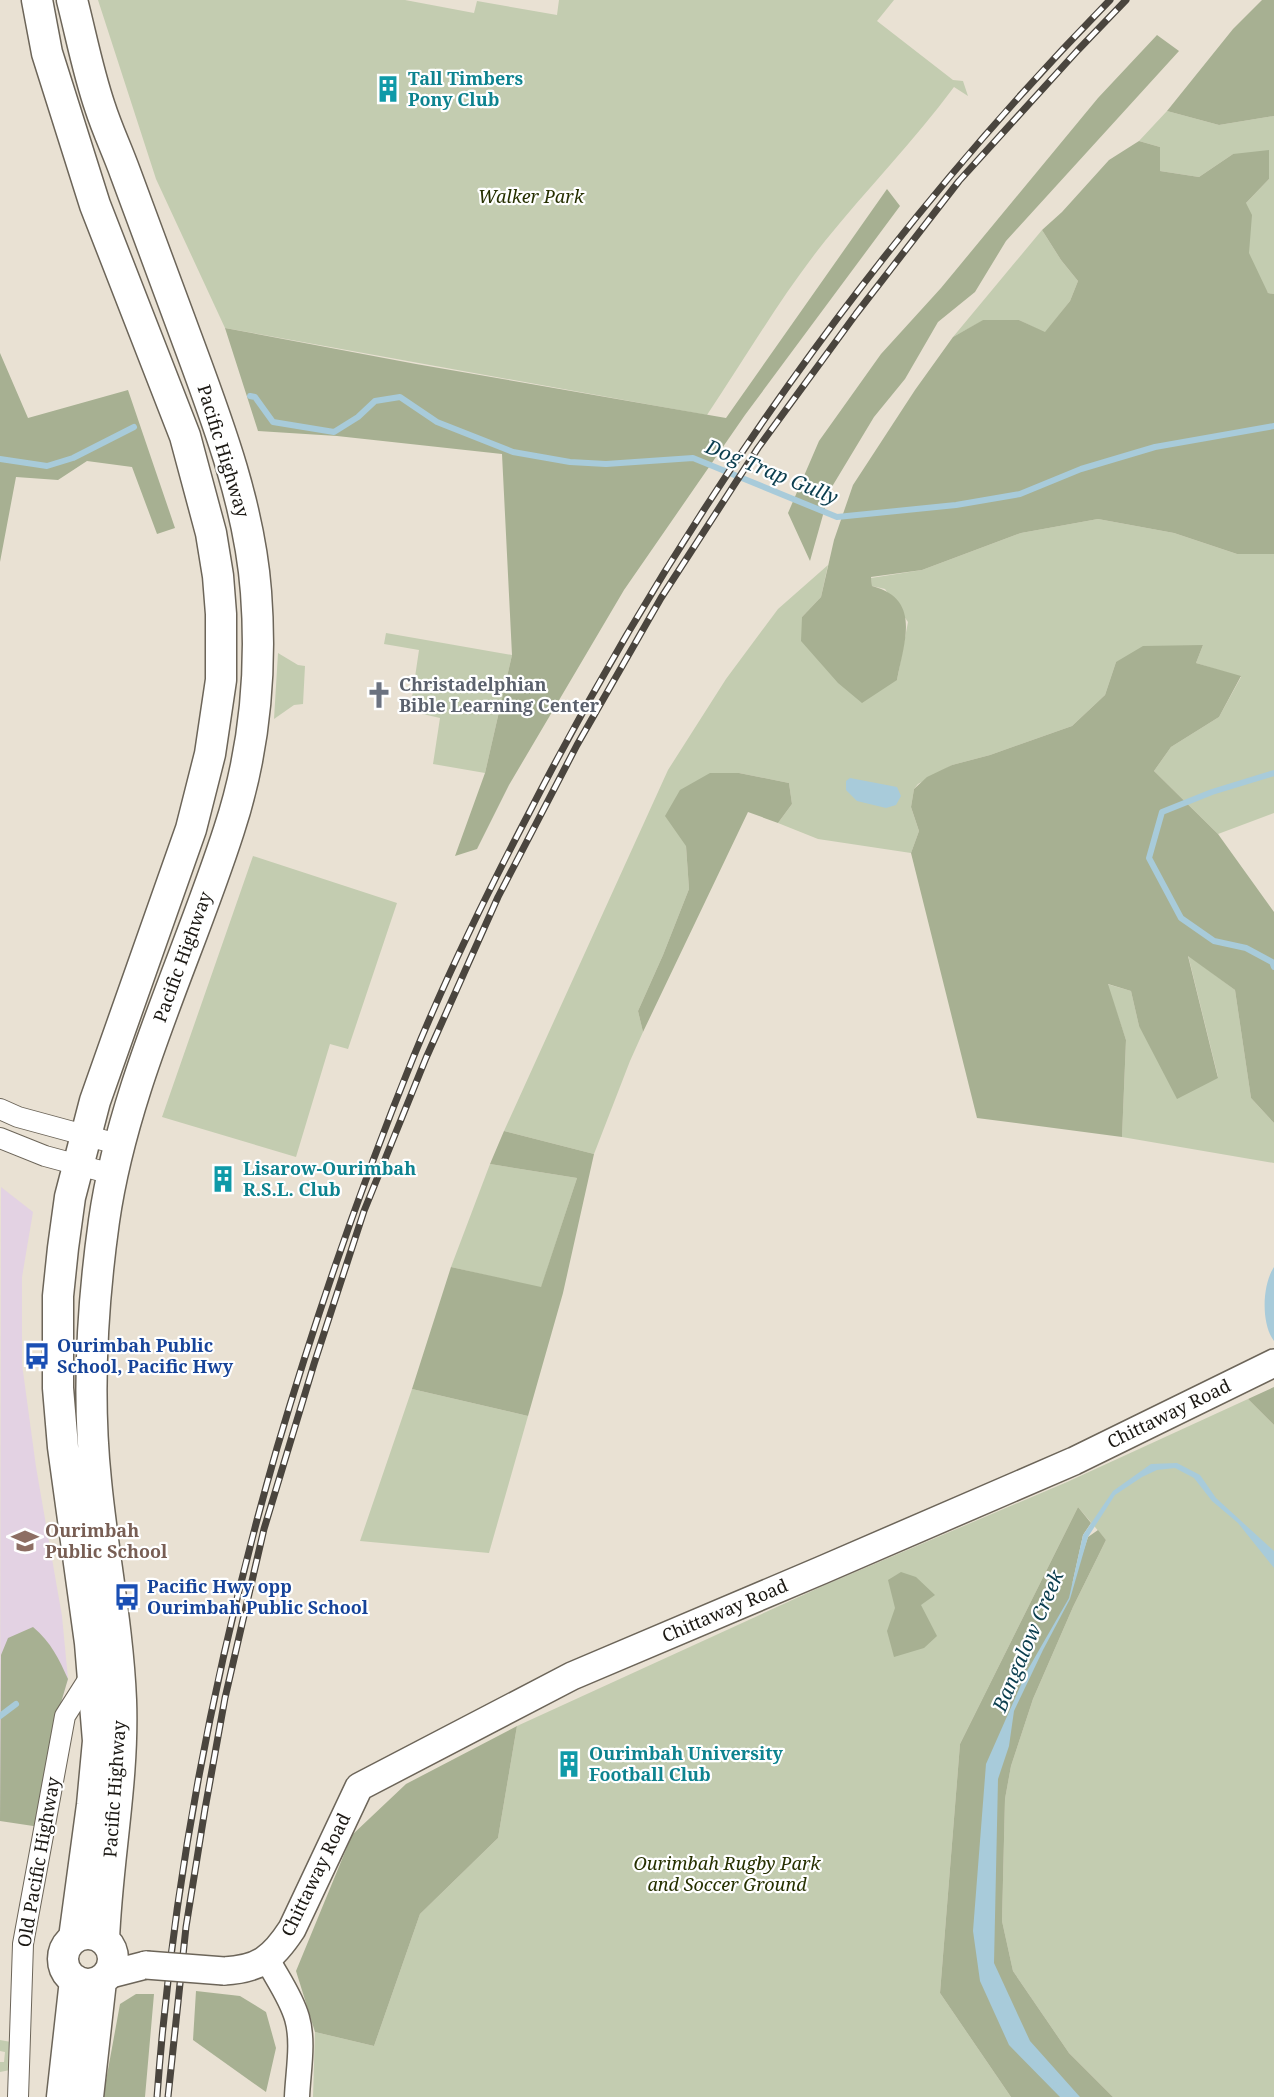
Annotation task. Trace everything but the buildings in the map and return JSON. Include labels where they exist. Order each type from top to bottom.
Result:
[{"type":"main road","name":"Pacific Highway","points":[[37,0],[46,52],[95,205],[185,436],[211,533],[219,576],[221,614],[220,680],[216,716],[201,795],[85,1134],[70,1197],[58,1296],[58,1388],[63,1447],[93,1672],[98,1741],[96,1774],[74,1938],[64,1951],[63,1959],[68,1974],[99,1965]]},
{"type":"main road","name":"Pacific Highway","points":[[72,0],[99,105],[205,386],[233,471],[248,532],[256,589],[258,681],[252,731],[237,804],[129,1111],[112,1174],[104,1223],[92,1379],[96,1477],[121,1697],[120,1779],[108,1875],[88,2097]]},
{"type":"main road","name":"Chittaway Road","points":[[267,1959],[281,1946],[292,1929],[359,1787],[572,1676],[1074,1461],[1274,1363]]},
{"type":"main road","points":[[74,1938],[91,1935],[99,1965],[146,1965],[224,1971],[246,1970],[267,1959]]},
{"type":"main road","name":"Pacific Highway","points":[[62,2097],[99,1965]]},
{"type":"street","points":[[0,1108],[18,1117],[121,1145]]},
{"type":"street","points":[[0,1138],[45,1156],[112,1174]]},
{"type":"street","name":"Old Pacific Highway","points":[[18,2097],[23,1944],[65,1716],[93,1672]]},
{"type":"street","points":[[267,1959],[297,2018],[300,2036],[297,2097]]},
{"type":"shaded area","name":"Ourimbah Public School","points":[[1,1187],[33,1212],[22,1277],[22,1364],[36,1467],[62,1616],[68,1679],[57,1716],[0,1821]]},
{"type":"green space","name":"Walker Park","points":[[98,0],[405,0],[474,13],[477,1],[557,15],[559,0],[894,0],[877,21],[953,80],[963,81],[968,96],[954,87],[923,127],[825,241],[779,305],[707,415],[225,328],[156,179]]},
{"type":"green space","points":[[1262,0],[1274,0],[1274,116],[1219,125],[1167,111],[1233,29]]},
{"type":"green space","points":[[1157,35],[1179,51],[1006,241],[975,292],[938,322],[905,379],[874,417],[830,490],[810,561],[788,513],[819,441],[881,354],[941,288],[1098,98]]},
{"type":"green space","points":[[1167,111],[1219,125],[1274,116],[1274,294],[1268,293],[1244,257],[1246,203],[1269,179],[1233,154],[1199,177],[1160,171],[1160,147],[1139,141]]},
{"type":"green space","points":[[1139,141],[1160,147],[1160,171],[1199,177],[1233,154],[1269,150],[1269,179],[1246,203],[1252,215],[1249,253],[1268,293],[1274,294],[1274,554],[1237,554],[1174,533],[1098,519],[1021,533],[922,570],[871,577],[872,586],[888,592],[898,601],[904,611],[906,624],[897,680],[862,703],[838,683],[801,641],[802,617],[821,597],[834,540],[853,485],[915,390],[953,337],[983,320],[1019,320],[1045,332],[1070,301],[1078,281],[1042,230],[1062,212],[1109,160]]},
{"type":"green space","points":[[887,189],[900,206],[745,415],[624,590],[509,785],[477,849],[455,856],[485,773],[512,655],[502,454],[337,436],[258,431],[225,328],[726,418]]},
{"type":"green space","points":[[1042,230],[1078,281],[1070,301],[1045,333],[1019,320],[984,320],[953,337]]},
{"type":"green space","points":[[0,353],[28,418],[128,390],[175,528],[157,534],[132,467],[87,461],[58,480],[16,477],[0,562]]},
{"type":"green space","points":[[1098,519],[1174,533],[1237,554],[1274,554],[1274,813],[1218,834],[1154,771],[1171,747],[1219,717],[1241,677],[1196,663],[1203,645],[1116,662],[1105,695],[1072,726],[990,755],[952,765],[918,784],[914,789],[911,807],[919,831],[911,853],[818,839],[778,823],[792,804],[789,783],[739,773],[686,846],[689,889],[638,1011],[643,1032],[594,1154],[504,1131],[668,770],[726,679],[778,609],[828,565],[821,597],[802,617],[897,680],[908,622],[885,589],[872,586],[871,578],[922,570],[1021,533]]},
{"type":"green space","points":[[386,633],[512,655],[485,773],[433,764],[440,718],[410,711],[419,650],[384,644]]},
{"type":"green space","points":[[1203,645],[1196,663],[1241,676],[1219,717],[1171,747],[1154,771],[1218,834],[1274,912],[1274,1123],[1251,1098],[1235,990],[1188,956],[1218,1078],[1177,1099],[1139,1026],[1131,991],[1108,984],[1126,1040],[1122,1137],[977,1118],[911,853],[919,831],[911,807],[914,789],[927,777],[952,765],[990,755],[1072,726],[1105,695],[1116,662],[1143,646]]},
{"type":"green space","points":[[278,653],[298,665],[305,666],[303,704],[294,705],[274,719]]},
{"type":"green space","points":[[710,773],[739,773],[789,783],[792,804],[778,823],[748,812],[643,1032],[638,1011],[689,889],[686,846],[665,816],[680,790]]},
{"type":"green space","points":[[253,856],[397,903],[348,1049],[330,1044],[296,1157],[162,1117]]},
{"type":"green space","points":[[1188,955],[1235,990],[1251,1098],[1274,1123],[1274,1163],[1122,1137],[1126,1040],[1107,984],[1131,991],[1139,1026],[1218,1077]]},
{"type":"green space","points":[[504,1131],[594,1154],[563,1293],[528,1416],[412,1389],[451,1267],[541,1287],[577,1178],[490,1164]]},
{"type":"green space","points":[[490,1164],[577,1178],[541,1288],[451,1267]]},
{"type":"green space","points":[[1274,1387],[1274,1425],[1248,1399]]},
{"type":"green space","points":[[412,1389],[528,1416],[489,1553],[360,1541]]},
{"type":"green space","name":"Ourimbah Rugby Park and Soccer Ground","points":[[1248,1399],[1274,1425],[1274,2097],[1113,2097],[1069,2053],[1013,1971],[1002,1921],[1005,1799],[1011,1766],[1033,1699],[1073,1607],[1106,1540],[1078,1507],[960,1744],[940,1993],[1011,2097],[313,2097],[315,2032],[374,2046],[420,1914],[498,1838],[517,1726],[825,1585],[1067,1482]]},
{"type":"green space","points":[[1078,1507],[1091,1523],[1083,1535],[1072,1585],[1088,1537],[1098,1530],[1106,1540],[1073,1607],[1033,1699],[1011,1766],[1005,1799],[1002,1921],[1013,1971],[1069,2053],[1113,2097],[1011,2097],[940,1993],[960,1744]]},
{"type":"green space","points":[[901,1572],[916,1577],[935,1595],[921,1605],[937,1636],[924,1648],[894,1657],[887,1631],[895,1608],[888,1580]]},
{"type":"green space","points":[[33,1627],[50,1645],[68,1679],[57,1716],[40,1827],[0,1821],[1,1655],[8,1638]]},
{"type":"green space","points":[[517,1726],[498,1838],[420,1914],[374,2046],[315,2032],[296,1971],[352,1835],[406,1784]]},
{"type":"green space","points":[[196,1991],[240,1996],[266,2012],[276,2048],[266,2092],[193,2040]]},
{"type":"green space","points":[[136,1994],[154,1994],[145,2097],[103,2097],[120,2004]]},
{"type":"green space","points":[[0,2040],[11,2042],[10,2070],[0,2072],[0,2062],[4,2062],[5,2052],[0,2051]]},
{"type":"water","points":[[850,778],[897,787],[901,796],[896,805],[886,808],[857,801],[846,790],[846,781]]},
{"type":"water","points":[[1274,1267],[1274,1341],[1265,1315],[1265,1294]]},
{"type":"water","points":[[1177,1463],[1200,1475],[1216,1498],[1274,1551],[1274,1568],[1238,1523],[1212,1501],[1194,1478],[1175,1468],[1157,1470],[1115,1495],[1088,1537],[1070,1599],[1014,1711],[1009,1746],[998,1779],[994,1963],[1030,2041],[1080,2097],[1060,2097],[1009,2045],[980,1981],[973,1931],[986,1764],[1027,1671],[1069,1598],[1083,1535],[1113,1491],[1151,1464]]},
{"type":"waterway","name":"Dog Trap Gully","points":[[250,396],[255,397],[273,422],[334,432],[358,417],[375,401],[400,397],[437,422],[513,452],[570,462],[606,464],[693,458],[837,517],[956,505],[1020,494],[1081,469],[1155,447],[1274,426]]},
{"type":"waterway","name":"Dog Trap Gully","points":[[0,459],[47,466],[73,458],[134,427]]},
{"type":"waterway","name":"Bangalow Creek","points":[[1274,773],[1212,792],[1162,812],[1149,858],[1181,918],[1214,941],[1246,948],[1272,962],[1274,967]]},
{"type":"waterway","points":[[0,1716],[16,1704]]},
{"type":"waterway","name":"Bangalow Creek","points":[[1056,2086],[1065,2097]]},
{"type":"railway","points":[[157,2097],[164,2015],[186,1851],[216,1689],[255,1528],[323,1300],[375,1154],[426,1027],[454,965],[513,843],[588,703],[651,594],[718,488],[789,385],[863,284],[942,186],[1024,91],[1110,0]]},
{"type":"railway","points":[[168,2097],[186,1927],[205,1809],[225,1698],[264,1529],[364,1211],[426,1058],[498,897],[577,745],[661,598],[758,448],[856,314],[959,181],[1126,0]]},
{"type":"place","name":"Tall Timbers Pony Club","points":[[388,89]]},
{"type":"place","name":"Christadelphian Bible Learning Center","points":[[379,695]]},
{"type":"place","name":"Lisarow-Ourimbah R.S.L. Club","points":[[223,1179]]},
{"type":"place","name":"Ourimbah Public School, Pacific Hwy","points":[[37,1356]]},
{"type":"place","name":"Ourimbah Public School","points":[[25,1541]]},
{"type":"place","name":"Pacific Hwy opp Ourimbah Public School","points":[[127,1597]]},
{"type":"place","name":"Ourimbah University Football Club","points":[[569,1764]]}]
